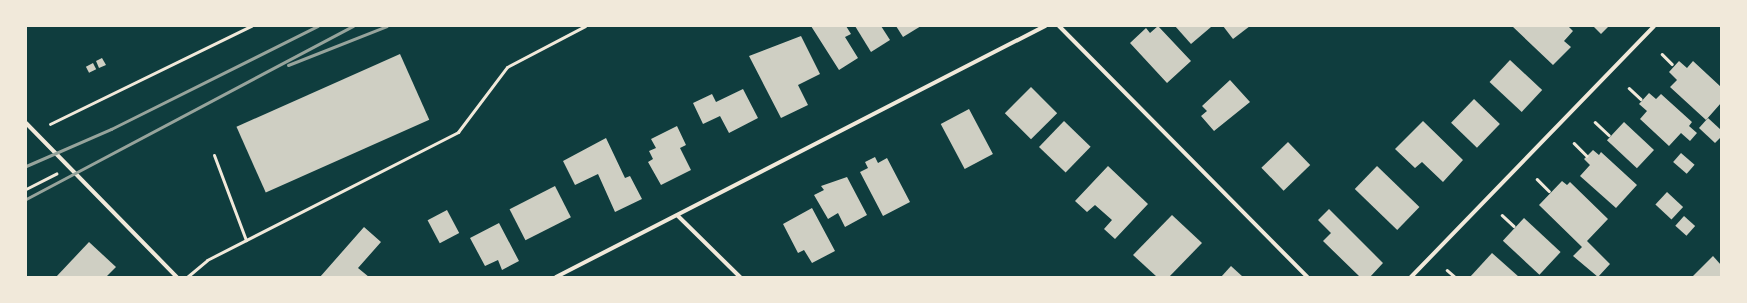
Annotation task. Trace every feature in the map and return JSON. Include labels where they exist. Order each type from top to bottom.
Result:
[{"type":"street","points":[[556,277],[678,216],[1045,26]]},
{"type":"street","points":[[1059,26],[1307,277]]},
{"type":"street","points":[[1414,276],[1654,26]]},
{"type":"street","points":[[26,123],[177,277]]},
{"type":"street","points":[[678,216],[740,277]]},
{"type":"lane","points":[[187,277],[207,260],[458,132],[507,66],[585,26]]},
{"type":"lane","points":[[214,155],[246,240]]},
{"type":"path","points":[[35,131],[251,26]]},
{"type":"path","points":[[1662,54],[1672,64]]},
{"type":"path","points":[[1628,88],[1641,99]]},
{"type":"path","points":[[1595,122],[1609,135]]},
{"type":"path","points":[[1574,143],[1587,156]]},
{"type":"path","points":[[26,189],[70,167]]},
{"type":"path","points":[[1537,179],[1549,191]]},
{"type":"path","points":[[1502,215],[1514,226]]},
{"type":"path","points":[[1447,270],[1454,277]]},
{"type":"building","points":[[811,26],[846,26],[851,34],[845,37],[858,58],[839,70]]},
{"type":"building","points":[[855,26],[881,26],[890,40],[871,52]]},
{"type":"building","points":[[896,26],[921,26],[903,37]]},
{"type":"building","points":[[1158,26],[1191,61],[1167,83],[1130,43],[1146,28],[1150,33]]},
{"type":"building","points":[[1175,26],[1210,26],[1211,27],[1191,44]]},
{"type":"building","points":[[1223,26],[1250,26],[1233,39]]},
{"type":"building","points":[[1512,26],[1568,26],[1573,31],[1564,41],[1571,47],[1553,65]]},
{"type":"building","points":[[1593,26],[1609,26],[1601,34]]},
{"type":"building","points":[[801,36],[820,74],[798,85],[808,105],[781,118],[749,56]]},
{"type":"building","points":[[400,54],[429,120],[266,193],[236,127]]},
{"type":"building","points":[[102,58],[106,65],[99,68],[96,61]]},
{"type":"building","points":[[1510,60],[1542,90],[1522,112],[1490,82]]},
{"type":"building","points":[[1679,61],[1687,68],[1693,61],[1721,87],[1721,103],[1706,120],[1670,87],[1677,80],[1669,72]]},
{"type":"building","points":[[93,63],[96,69],[89,73],[86,67]]},
{"type":"building","points":[[1230,80],[1250,102],[1214,131],[1201,116],[1207,111],[1202,106]]},
{"type":"building","points":[[1031,87],[1057,113],[1031,139],[1005,113]]},
{"type":"building","points":[[743,89],[758,118],[729,133],[720,116],[703,124],[693,103],[712,94],[716,102]]},
{"type":"building","points":[[1649,93],[1656,99],[1661,94],[1692,122],[1689,126],[1697,133],[1690,141],[1681,133],[1669,146],[1640,119],[1647,111],[1639,104]]},
{"type":"building","points":[[1474,99],[1500,124],[1477,148],[1451,123]]},
{"type":"building","points":[[969,109],[993,154],[965,169],[941,124]]},
{"type":"building","points":[[1708,118],[1721,130],[1721,137],[1715,143],[1699,128]]},
{"type":"building","points":[[1064,121],[1091,147],[1066,173],[1039,147]]},
{"type":"building","points":[[1423,121],[1463,160],[1443,182],[1422,162],[1415,168],[1395,149]]},
{"type":"building","points":[[1624,122],[1654,150],[1637,168],[1607,140]]},
{"type":"building","points":[[677,126],[686,145],[680,148],[691,170],[661,185],[648,162],[653,159],[649,151],[656,148],[651,139]]},
{"type":"building","points":[[606,138],[625,178],[630,176],[642,199],[615,212],[598,174],[575,185],[563,161]]},
{"type":"building","points":[[1288,142],[1310,165],[1284,191],[1261,168]]},
{"type":"building","points":[[1593,150],[1599,155],[1601,152],[1637,185],[1616,208],[1580,176],[1590,165],[1584,159]]},
{"type":"building","points":[[1681,153],[1695,165],[1687,174],[1673,162]]},
{"type":"building","points":[[875,157],[878,163],[887,158],[910,202],[883,216],[860,172],[868,168],[865,162]]},
{"type":"building","points":[[1108,166],[1148,204],[1115,239],[1104,229],[1112,220],[1095,205],[1087,212],[1075,201]]},
{"type":"building","points":[[1377,166],[1419,207],[1397,230],[1355,189]]},
{"type":"building","points":[[847,177],[867,215],[845,227],[838,213],[828,219],[814,195],[824,190],[821,186]]},
{"type":"building","points":[[1562,181],[1567,185],[1570,182],[1608,219],[1587,241],[1610,264],[1598,277],[1573,256],[1582,247],[1539,205]]},
{"type":"building","points":[[555,186],[571,217],[525,240],[510,209]]},
{"type":"building","points":[[1667,192],[1683,207],[1671,219],[1655,204]]},
{"type":"building","points":[[812,208],[835,251],[812,263],[804,250],[798,253],[783,224]]},
{"type":"building","points":[[1329,209],[1383,263],[1370,277],[1360,277],[1323,241],[1331,233],[1318,220]]},
{"type":"building","points":[[447,210],[459,233],[440,243],[428,220]]},
{"type":"building","points":[[1172,215],[1202,243],[1169,277],[1157,277],[1133,255]]},
{"type":"building","points":[[1684,216],[1695,226],[1686,236],[1675,226]]},
{"type":"building","points":[[1524,218],[1561,252],[1539,275],[1503,241]]},
{"type":"building","points":[[499,223],[519,261],[502,270],[498,260],[485,266],[470,238]]},
{"type":"building","points":[[364,227],[381,242],[358,268],[369,277],[320,277]]},
{"type":"building","points":[[89,242],[116,267],[106,277],[56,277]]},
{"type":"building","points":[[1492,253],[1519,277],[1470,277]]},
{"type":"building","points":[[1713,256],[1721,265],[1721,277],[1692,277]]},
{"type":"building","points":[[1231,266],[1243,277],[1221,277]]},
{"type":"railway","points":[[26,166],[111,129],[318,26]]},
{"type":"railway","points":[[26,199],[353,26]]},
{"type":"railway","points":[[288,65],[387,26]]}]
